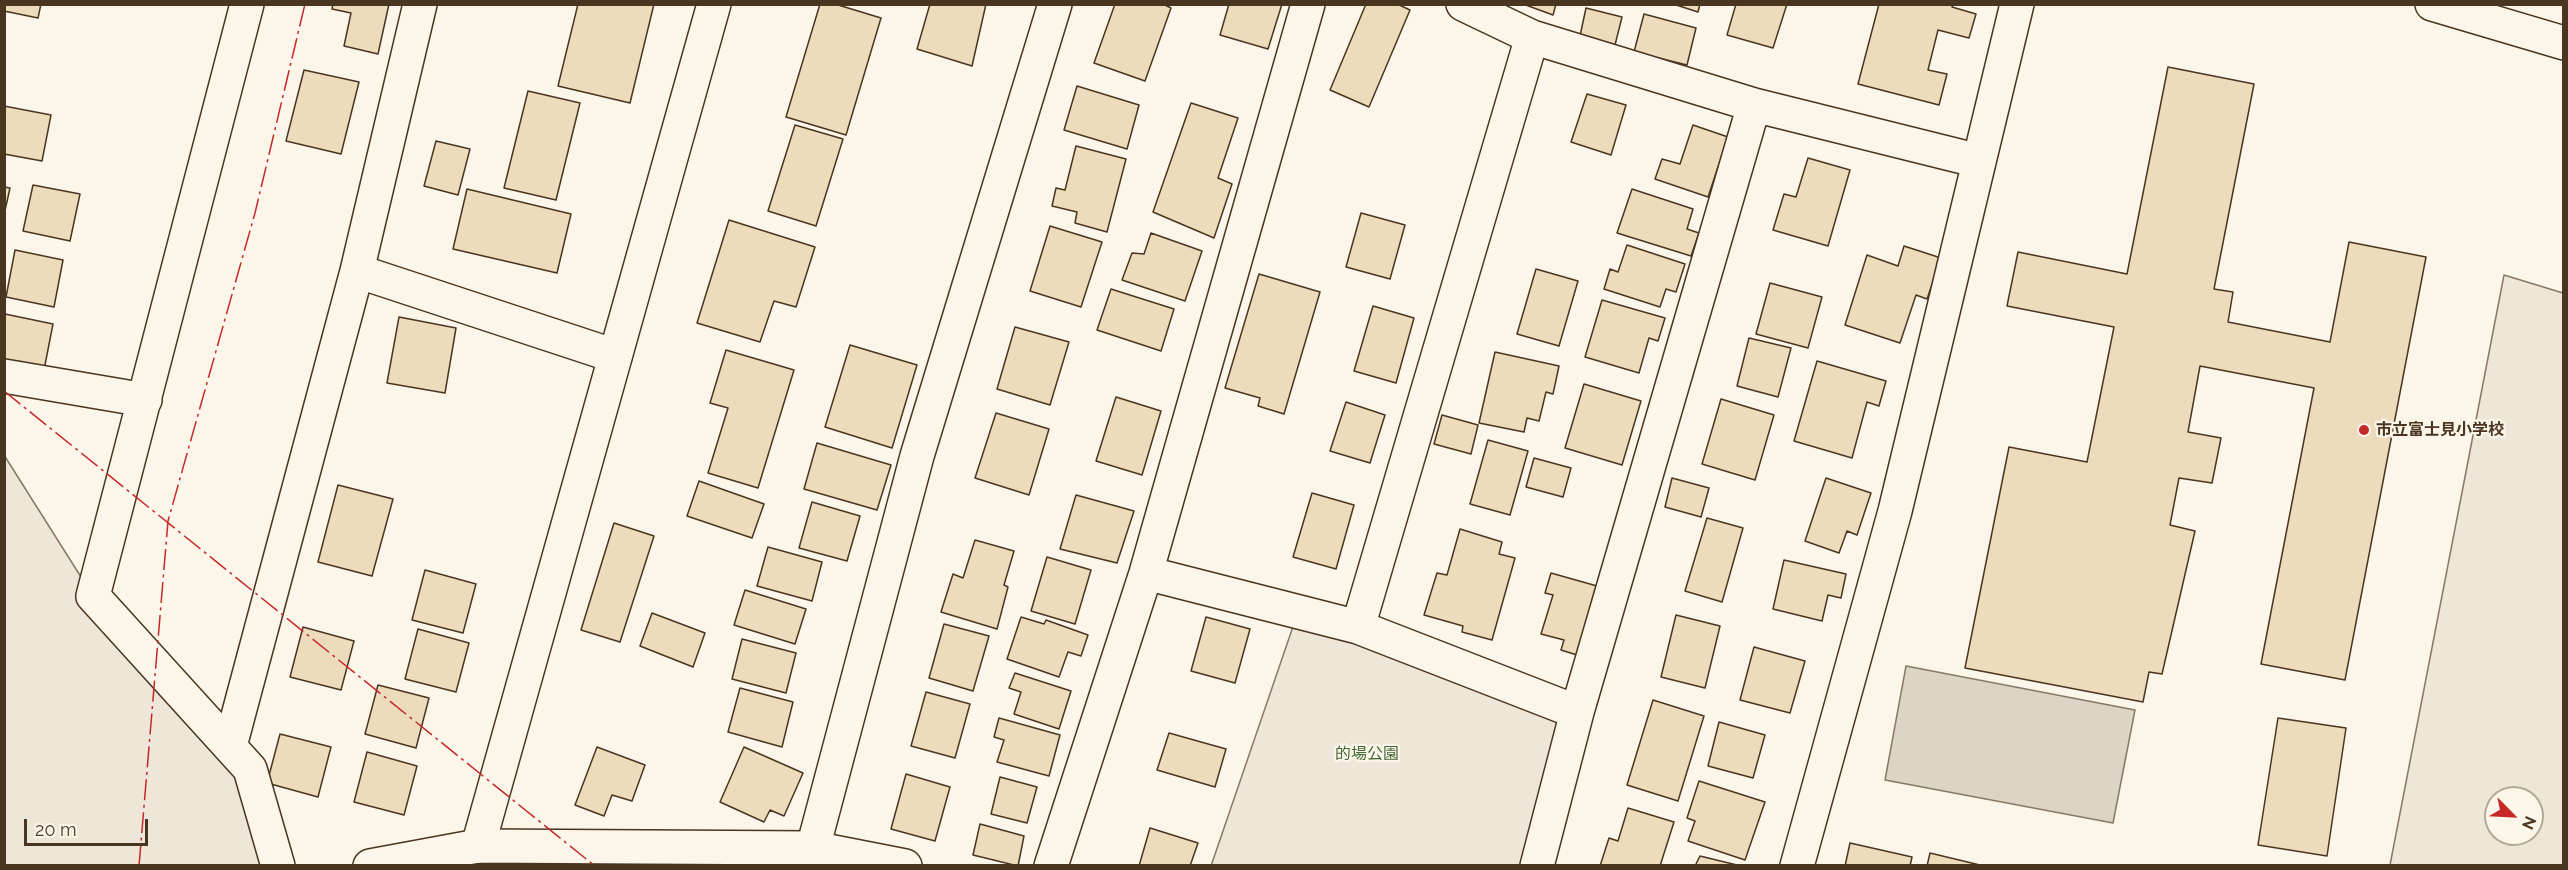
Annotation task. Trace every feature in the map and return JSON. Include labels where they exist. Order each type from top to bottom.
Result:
[{"type":"street","points":[[247,4],[93,596],[250,769],[278,866]]},
{"type":"street","points":[[230,746],[357,271],[420,4]]},
{"type":"street","points":[[478,846],[714,4]]},
{"type":"street","points":[[813,848],[917,456],[1055,4]]},
{"type":"street","points":[[1051,866],[1146,573],[1308,4]]},
{"type":"street","points":[[1464,4],[1532,37],[1754,105],[1979,161]]},
{"type":"street","points":[[1797,866],[1895,511],[2017,4]]},
{"type":"street","points":[[2432,4],[2564,43]]},
{"type":"street","points":[[1358,627],[1532,37]]},
{"type":"street","points":[[1537,866],[1577,712],[1754,105]]},
{"type":"street","points":[[357,271],[615,356]]},
{"type":"street","points":[[4,376],[145,400]]},
{"type":"street","points":[[1146,573],[1358,627],[1577,712]]},
{"type":"street","points":[[370,866],[478,846],[813,848],[905,866]]},
{"type":"green space","points":[[2504,275],[2563,293],[2563,865],[2390,865]]},
{"type":"green space","points":[[4,455],[93,596],[246,769],[278,865],[5,865]]},
{"type":"green space","name":"的場公園","points":[[1298,612],[1577,712],[1537,865],[1211,866]]},
{"type":"shaded area","points":[[1906,666],[2135,710],[2113,823],[1885,780]]},
{"type":"building","points":[[4,4],[41,4],[38,18],[4,11]]},
{"type":"building","points":[[333,4],[389,4],[378,54],[344,46],[351,13],[332,9]]},
{"type":"building","points":[[578,4],[654,4],[630,103],[558,86]]},
{"type":"building","points":[[820,4],[835,4],[881,18],[846,135],[786,117]]},
{"type":"building","points":[[930,4],[986,4],[972,66],[917,49]]},
{"type":"building","points":[[1115,4],[1163,4],[1171,8],[1145,81],[1094,63]]},
{"type":"building","points":[[1229,4],[1282,4],[1268,49],[1220,35]]},
{"type":"building","points":[[1366,4],[1397,4],[1410,10],[1369,107],[1330,90]]},
{"type":"building","points":[[1523,4],[1556,4],[1553,15]]},
{"type":"building","points":[[1673,4],[1700,4],[1698,12]]},
{"type":"building","points":[[1736,4],[1787,4],[1773,48],[1727,35]]},
{"type":"building","points":[[1879,4],[1953,4],[1952,7],[1976,14],[1969,38],[1938,30],[1928,70],[1947,74],[1939,105],[1858,84]]},
{"type":"building","points":[[1586,8],[1622,17],[1615,45],[1580,36]]},
{"type":"building","points":[[1644,14],[1696,28],[1687,65],[1634,52]]},
{"type":"building","points":[[2168,67],[2254,84],[2214,289],[2233,292],[2228,322],[2330,342],[2349,242],[2426,257],[2345,680],[2261,664],[2314,388],[2200,366],[2188,432],[2221,438],[2212,483],[2179,478],[2170,525],[2195,531],[2162,674],[2149,672],[2143,702],[1965,668],[2009,447],[2087,462],[2114,327],[2007,306],[2018,252],[2127,274]]},
{"type":"building","points":[[304,70],[359,82],[341,154],[286,141]]},
{"type":"building","points":[[1077,86],[1139,105],[1127,149],[1064,130]]},
{"type":"building","points":[[528,91],[580,103],[556,200],[504,188]]},
{"type":"building","points":[[1587,94],[1626,105],[1611,155],[1571,142]]},
{"type":"building","points":[[1191,103],[1238,118],[1218,178],[1232,184],[1214,238],[1153,212]]},
{"type":"building","points":[[4,106],[51,115],[42,161],[4,154]]},
{"type":"building","points":[[795,125],[843,139],[816,226],[768,211]]},
{"type":"building","points":[[1693,125],[1728,137],[1708,197],[1655,179],[1662,159],[1680,164]]},
{"type":"building","points":[[436,141],[470,149],[458,195],[424,186]]},
{"type":"building","points":[[1076,146],[1126,159],[1107,232],[1075,223],[1077,212],[1052,206],[1056,188],[1065,190]]},
{"type":"building","points":[[1808,158],[1850,170],[1828,246],[1773,230],[1784,194],[1796,197]]},
{"type":"building","points":[[33,185],[80,194],[70,241],[23,231]]},
{"type":"building","points":[[4,187],[10,188],[4,215]]},
{"type":"building","points":[[467,189],[571,214],[557,273],[453,249]]},
{"type":"building","points":[[1632,189],[1693,209],[1687,229],[1699,233],[1691,256],[1617,233]]},
{"type":"building","points":[[1361,213],[1405,225],[1390,279],[1346,267]]},
{"type":"building","points":[[729,220],[815,247],[796,307],[774,301],[760,342],[697,323]]},
{"type":"building","points":[[1050,226],[1102,242],[1081,307],[1030,291]]},
{"type":"building","points":[[1151,233],[1202,251],[1185,301],[1122,280],[1132,253],[1144,254]]},
{"type":"building","points":[[1627,245],[1685,264],[1676,292],[1666,289],[1660,307],[1604,289],[1610,269],[1618,272]]},
{"type":"building","points":[[1904,246],[1941,258],[1927,299],[1916,295],[1900,343],[1845,325],[1867,255],[1898,266]]},
{"type":"building","points":[[15,250],[63,260],[54,307],[6,297]]},
{"type":"building","points":[[1536,269],[1578,281],[1559,346],[1517,334]]},
{"type":"building","points":[[1259,274],[1320,292],[1284,414],[1258,406],[1260,398],[1225,388]]},
{"type":"building","points":[[1770,283],[1822,297],[1808,348],[1756,334]]},
{"type":"building","points":[[1111,289],[1174,309],[1161,351],[1097,330]]},
{"type":"building","points":[[1602,300],[1665,318],[1658,341],[1649,338],[1639,373],[1585,357]]},
{"type":"building","points":[[1373,306],[1414,318],[1396,383],[1354,371]]},
{"type":"building","points":[[5,314],[53,324],[44,370],[4,362]]},
{"type":"building","points":[[399,317],[456,328],[445,393],[387,383]]},
{"type":"building","points":[[1015,327],[1069,342],[1050,405],[997,389]]},
{"type":"building","points":[[1749,338],[1791,348],[1778,397],[1737,386]]},
{"type":"building","points":[[850,345],[917,365],[892,448],[825,427]]},
{"type":"building","points":[[726,350],[794,370],[758,488],[708,473],[728,408],[710,403]]},
{"type":"building","points":[[1495,352],[1559,366],[1553,394],[1546,392],[1539,421],[1527,418],[1524,432],[1479,423]]},
{"type":"building","points":[[1817,361],[1886,381],[1879,406],[1867,402],[1852,458],[1794,441]]},
{"type":"building","points":[[1584,384],[1641,401],[1622,465],[1565,448]]},
{"type":"building","points":[[1116,397],[1161,411],[1142,475],[1096,461]]},
{"type":"building","points":[[1721,399],[1774,415],[1755,480],[1702,464]]},
{"type":"building","points":[[1346,402],[1385,415],[1370,463],[1330,451]]},
{"type":"building","points":[[996,413],[1049,429],[1029,495],[975,478]]},
{"type":"building","points":[[1442,415],[1478,425],[1471,454],[1434,444]]},
{"type":"building","points":[[1488,440],[1528,451],[1510,515],[1470,504]]},
{"type":"building","points":[[817,443],[891,465],[877,510],[804,489]]},
{"type":"building","points":[[1534,458],[1571,468],[1563,497],[1526,487]]},
{"type":"building","points":[[1672,478],[1709,488],[1701,517],[1665,507]]},
{"type":"building","points":[[1826,478],[1871,493],[1857,535],[1847,531],[1839,553],[1805,541]]},
{"type":"building","points":[[699,481],[764,504],[752,538],[687,516]]},
{"type":"building","points":[[338,485],[393,499],[372,576],[318,562]]},
{"type":"building","points":[[1312,493],[1354,505],[1336,569],[1293,557]]},
{"type":"building","points":[[1076,495],[1134,511],[1117,563],[1060,549]]},
{"type":"building","points":[[812,502],[860,516],[847,561],[799,548]]},
{"type":"building","points":[[1707,518],[1743,528],[1722,602],[1685,591]]},
{"type":"building","points":[[614,523],[654,536],[620,642],[581,630]]},
{"type":"building","points":[[1460,529],[1502,542],[1499,554],[1515,558],[1492,640],[1462,632],[1463,626],[1424,615],[1437,573],[1447,575]]},
{"type":"building","points":[[975,540],[1014,551],[1004,585],[1008,587],[997,629],[941,612],[953,574],[963,578]]},
{"type":"building","points":[[768,547],[822,562],[812,601],[757,586]]},
{"type":"building","points":[[1047,557],[1091,570],[1075,624],[1031,611]]},
{"type":"building","points":[[1784,560],[1846,574],[1841,598],[1828,595],[1822,621],[1773,609]]},
{"type":"building","points":[[425,570],[476,584],[463,633],[412,620]]},
{"type":"building","points":[[1551,573],[1597,586],[1577,655],[1561,650],[1564,640],[1541,634],[1553,595],[1545,593]]},
{"type":"building","points":[[745,590],[806,609],[795,644],[734,625]]},
{"type":"building","points":[[652,613],[705,633],[693,667],[640,646]]},
{"type":"building","points":[[1676,615],[1720,626],[1705,688],[1661,677]]},
{"type":"building","points":[[1021,617],[1044,624],[1046,620],[1088,635],[1081,656],[1068,652],[1059,677],[1007,659]]},
{"type":"building","points":[[1206,617],[1250,629],[1235,683],[1191,671]]},
{"type":"building","points":[[944,624],[989,636],[973,691],[929,678]]},
{"type":"building","points":[[303,627],[354,641],[341,690],[290,677]]},
{"type":"building","points":[[418,629],[469,643],[456,692],[405,679]]},
{"type":"building","points":[[742,639],[796,653],[786,693],[732,679]]},
{"type":"building","points":[[1754,647],[1805,661],[1790,713],[1740,700]]},
{"type":"building","points":[[1015,673],[1071,691],[1059,729],[1014,714],[1021,692],[1009,688]]},
{"type":"building","points":[[378,685],[429,698],[416,748],[365,734]]},
{"type":"building","points":[[740,688],[793,702],[782,747],[728,732]]},
{"type":"building","points":[[926,692],[970,704],[955,758],[911,746]]},
{"type":"building","points":[[1653,700],[1704,716],[1678,801],[1627,785]]},
{"type":"building","points":[[999,718],[1060,735],[1049,776],[997,762],[1004,740],[994,737]]},
{"type":"building","points":[[2278,718],[2346,728],[2327,856],[2258,845]]},
{"type":"building","points":[[1719,722],[1765,735],[1753,778],[1708,766]]},
{"type":"building","points":[[1169,733],[1226,749],[1215,787],[1157,770]]},
{"type":"building","points":[[280,734],[331,747],[318,797],[267,783]]},
{"type":"building","points":[[597,747],[645,765],[632,801],[612,795],[604,816],[575,805]]},
{"type":"building","points":[[744,747],[803,773],[784,816],[770,810],[764,822],[720,802]]},
{"type":"building","points":[[367,752],[417,766],[404,815],[354,802]]},
{"type":"building","points":[[906,774],[950,787],[935,841],[891,829]]},
{"type":"building","points":[[1000,777],[1037,787],[1027,823],[991,814]]},
{"type":"building","points":[[1699,781],[1765,802],[1745,860],[1688,841],[1695,821],[1687,818]]},
{"type":"building","points":[[1628,808],[1674,822],[1660,866],[1600,866],[1609,838],[1618,841]]},
{"type":"building","points":[[980,824],[1024,836],[1018,866],[973,855]]},
{"type":"building","points":[[1150,828],[1198,843],[1190,866],[1139,866]]},
{"type":"building","points":[[1850,843],[1912,857],[1910,866],[1845,866]]},
{"type":"building","points":[[1930,853],[1984,866],[1927,866]]},
{"type":"building","points":[[1700,856],[1741,866],[1695,866]]},
{"type":"power","points":[[139,866],[168,521],[255,213],[305,4]]},
{"type":"power","points":[[4,391],[595,866]]},
{"type":"place","name":"市立富士見小学校","points":[[2364,430]]}]
